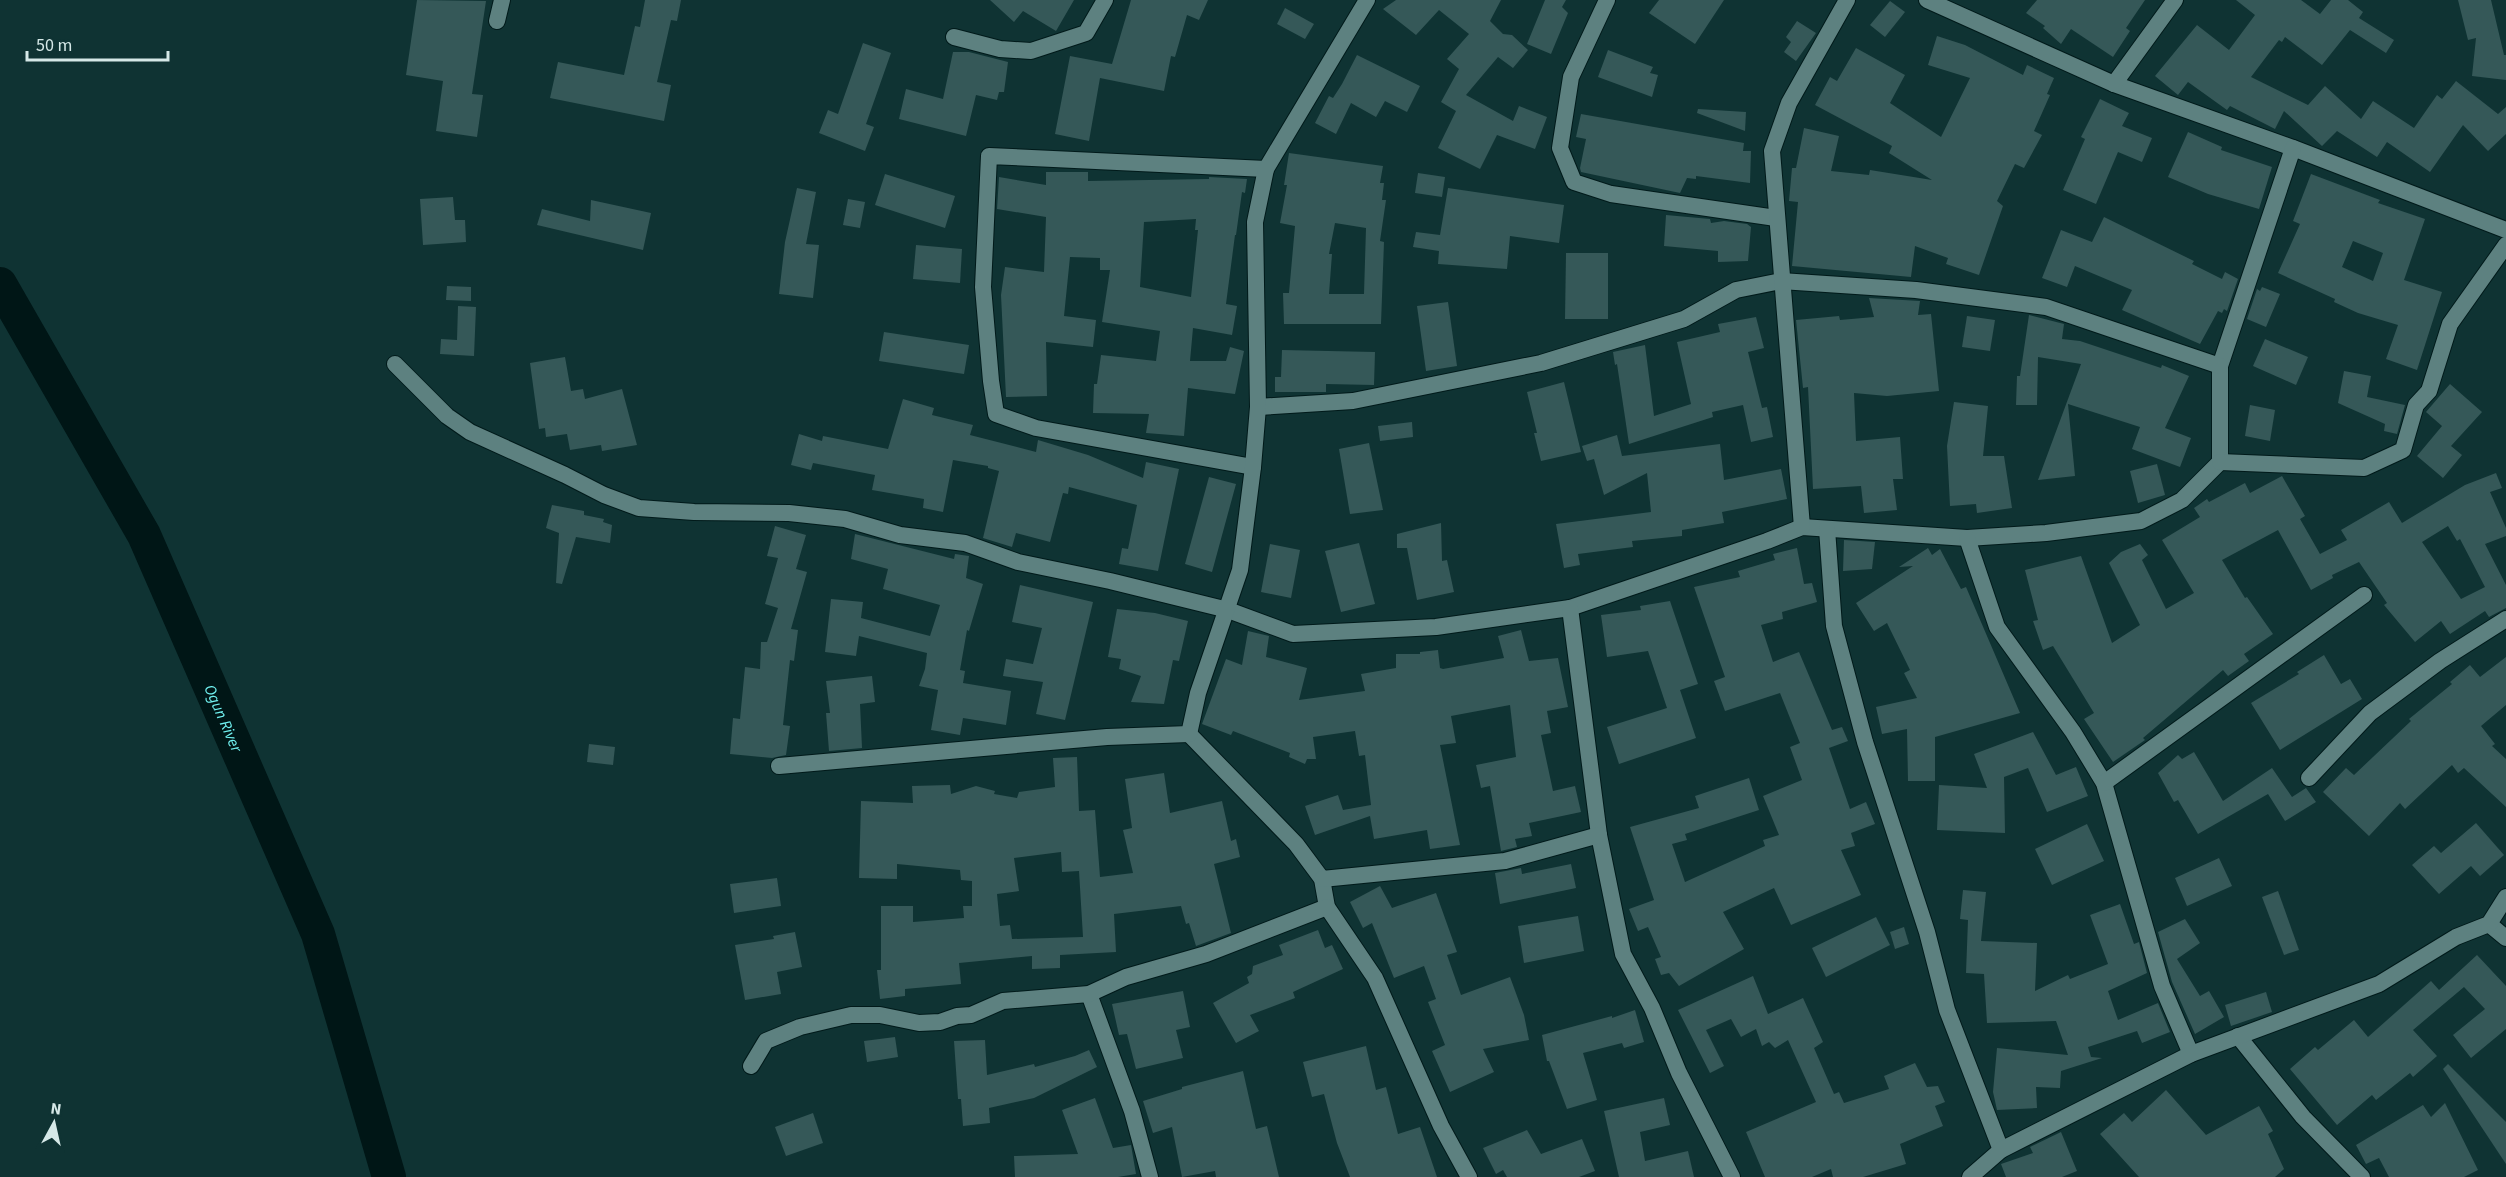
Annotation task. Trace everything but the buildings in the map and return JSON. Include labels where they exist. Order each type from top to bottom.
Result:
[{"type":"street","points":[[497,21],[502,0]]},
{"type":"street","points":[[954,37],[1000,50],[1031,51],[1086,33],[1105,0]]},
{"type":"street","points":[[1189,734],[1198,693],[1240,570],[1258,407],[1254,222],[1266,169],[1367,0]]},
{"type":"street","points":[[1607,0],[1570,77],[1560,148],[1574,182],[1611,194],[1776,218]]},
{"type":"street","points":[[1802,527],[1772,151],[1789,103],[1847,0]]},
{"type":"street","points":[[1927,0],[2114,84],[2293,148],[2506,230]]},
{"type":"street","points":[[2114,84],[2175,0]]},
{"type":"street","points":[[395,364],[447,416],[470,432],[604,495],[639,508],[694,512],[789,513],[845,519],[900,534],[965,543],[1018,562],[1110,581],[1228,610],[1293,634],[1436,627],[1570,608],[1767,542],[1802,527],[1967,538],[2046,533],[2141,521],[2182,500],[2220,462],[2220,366],[2293,148]]},
{"type":"street","points":[[1253,467],[1036,428],[996,414],[983,287],[989,156],[1266,169]]},
{"type":"street","points":[[2220,462],[2364,468],[2403,450],[2416,405],[2429,391],[2450,324],[2506,244]]},
{"type":"street","points":[[1258,407],[1353,401],[1541,363],[1684,319],[1736,290],[1781,281],[1916,291],[2046,307],[2220,366]]},
{"type":"street","points":[[1827,529],[1834,626],[1865,742],[1927,932],[1947,1010],[2001,1150]]},
{"type":"street","points":[[1967,538],[1997,627],[2073,732],[2104,783],[2162,986],[2191,1054]]},
{"type":"street","points":[[2104,783],[2364,595]]},
{"type":"street","points":[[1570,608],[1599,835],[1623,954],[1652,1008],[1679,1073],[1731,1177]]},
{"type":"street","points":[[2309,778],[2370,713],[2440,661],[2506,619]]},
{"type":"street","points":[[779,766],[1107,737],[1189,734],[1296,844],[1322,879],[1327,908],[1375,978],[1441,1126],[1469,1177]]},
{"type":"street","points":[[1322,879],[1505,861],[1599,835]]},
{"type":"street","points":[[1970,1177],[1989,1169],[2001,1150],[2191,1054],[2379,984],[2456,937],[2489,924],[2506,897]]},
{"type":"street","points":[[751,1066],[766,1041],[800,1027],[851,1015],[880,1015],[919,1023],[940,1022],[957,1016],[971,1015],[1004,1001],[1089,994],[1126,977],[1206,954],[1327,908]]},
{"type":"street","points":[[2489,924],[2506,938]]},
{"type":"street","points":[[1089,994],[1132,1111],[1150,1177]]},
{"type":"street","points":[[2238,1036],[2303,1117],[2362,1177]]},
{"type":"waterway","name":"Ogun River","points":[[0,284],[144,535],[318,934],[389,1177]]}]
